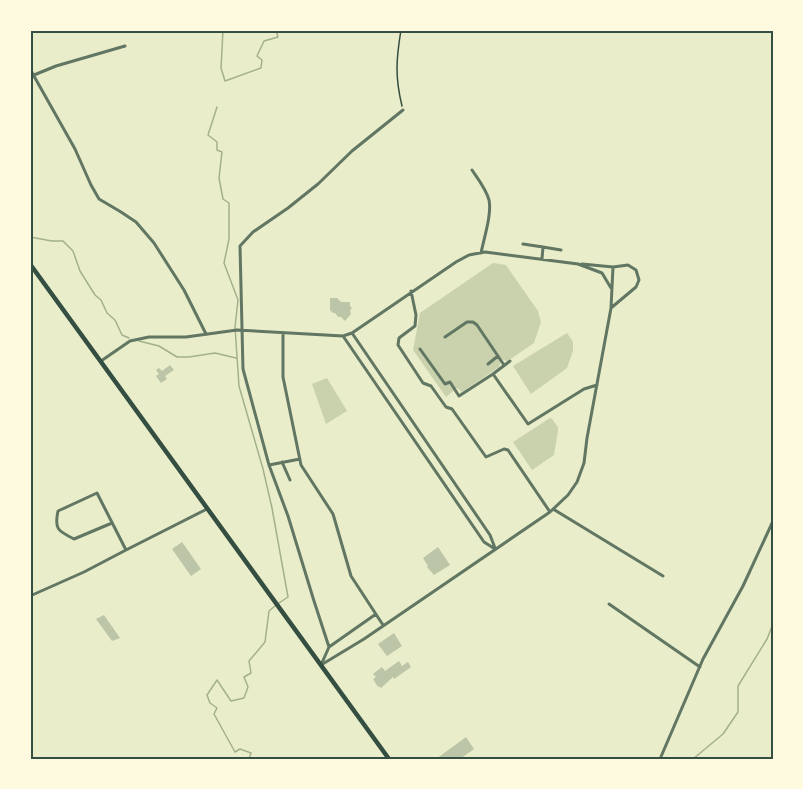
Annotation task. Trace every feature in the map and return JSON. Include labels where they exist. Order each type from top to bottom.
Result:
[{"type":"main road","points":[[30,264],[389,759]]},
{"type":"street","points":[[125,46],[31,72],[75,149],[99,199],[136,222],[154,243],[184,290],[206,334]]},
{"type":"street","points":[[329,647],[288,516],[269,465],[243,369],[240,330],[240,246],[253,232],[318,184],[352,151],[403,110]]},
{"type":"street","points":[[472,170],[486,192],[489,202],[488,220],[481,253]]},
{"type":"street","points":[[523,243],[561,250]]},
{"type":"street","points":[[542,259],[543,247]]},
{"type":"street","points":[[101,361],[130,341],[149,337],[186,337],[240,330],[343,336],[352,333],[456,262],[469,255],[485,252],[578,264],[613,267],[627,265],[636,270],[639,280],[636,287],[611,308]]},
{"type":"street","points":[[578,264],[602,273],[611,288]]},
{"type":"street","points":[[321,665],[364,639],[551,511],[568,495],[577,482],[584,463],[611,308],[613,267]]},
{"type":"street","points":[[411,291],[416,315],[415,326],[399,338],[398,345],[423,383],[430,386],[446,407],[452,409],[486,457],[504,449],[508,450],[551,511],[663,576]]},
{"type":"street","points":[[445,337],[467,322],[473,322],[504,365]]},
{"type":"street","points":[[283,333],[283,377],[301,465],[333,514],[351,576],[383,625]]},
{"type":"street","points":[[352,333],[490,535],[495,549]]},
{"type":"street","points":[[343,336],[482,540],[495,549]]},
{"type":"street","points":[[420,349],[445,384],[450,382],[459,396],[510,361]]},
{"type":"street","points":[[488,363],[498,356]]},
{"type":"street","points":[[493,374],[528,424],[584,389],[598,384]]},
{"type":"street","points":[[269,465],[300,459]]},
{"type":"street","points":[[282,462],[290,480]]},
{"type":"street","points":[[112,523],[74,539],[61,532],[55,522],[58,511],[97,493],[126,550]]},
{"type":"street","points":[[30,596],[84,573],[208,508]]},
{"type":"street","points":[[660,759],[700,667],[743,586],[773,521]]},
{"type":"street","points":[[609,604],[700,667]]},
{"type":"street","points":[[321,665],[329,647],[376,614]]},
{"type":"path","points":[[401,30],[396,78],[403,110]]},
{"type":"green space","points":[[493,263],[506,265],[538,311],[541,322],[534,343],[509,360],[502,359],[499,367],[462,392],[457,388],[446,397],[413,350],[420,313]]},
{"type":"green space","points":[[567,333],[573,342],[573,351],[567,368],[531,394],[513,366]]},
{"type":"green space","points":[[327,378],[347,411],[326,424],[312,384]]},
{"type":"green space","points":[[550,418],[558,427],[554,455],[532,470],[513,442]]},
{"type":"building","points":[[330,298],[350,302],[351,314],[345,321],[330,310]]},
{"type":"building","points":[[170,365],[174,370],[165,376],[167,379],[161,383],[156,376],[159,374],[156,370],[159,368],[162,371]]},
{"type":"building","points":[[182,542],[201,569],[191,576],[172,549]]},
{"type":"building","points":[[438,547],[450,565],[434,575],[423,558]]},
{"type":"building","points":[[104,615],[120,638],[112,641],[96,619]]},
{"type":"building","points":[[394,633],[402,646],[387,656],[378,644]]},
{"type":"building","points":[[399,661],[402,666],[408,662],[411,667],[394,679],[393,677],[381,688],[378,687],[373,674],[382,667],[385,671]]},
{"type":"building","points":[[466,737],[474,749],[460,759],[436,759]]},
{"type":"waterway","points":[[223,30],[221,68],[225,81],[261,68],[262,60],[257,56],[264,41],[278,37],[276,30]]},
{"type":"waterway","points":[[217,107],[208,135],[217,142],[217,150],[222,152],[219,178],[223,199],[229,203],[229,239],[224,263],[238,300],[235,327],[239,386],[272,508],[288,597],[279,603]]},
{"type":"waterway","points":[[30,237],[63,241],[73,251],[80,271],[95,295],[101,300],[107,313],[115,320],[122,335],[129,338]]},
{"type":"waterway","points":[[139,341],[159,346],[177,357],[215,353],[236,358]]},
{"type":"waterway","points":[[249,759],[251,753],[240,749],[235,752],[214,714],[217,708],[210,703],[207,695],[217,680],[231,701],[244,698],[248,687],[244,677],[251,673],[249,661],[265,642],[269,611],[275,606]]},
{"type":"waterway","points":[[693,759],[723,734],[738,712],[738,686],[767,639],[773,624]]}]
